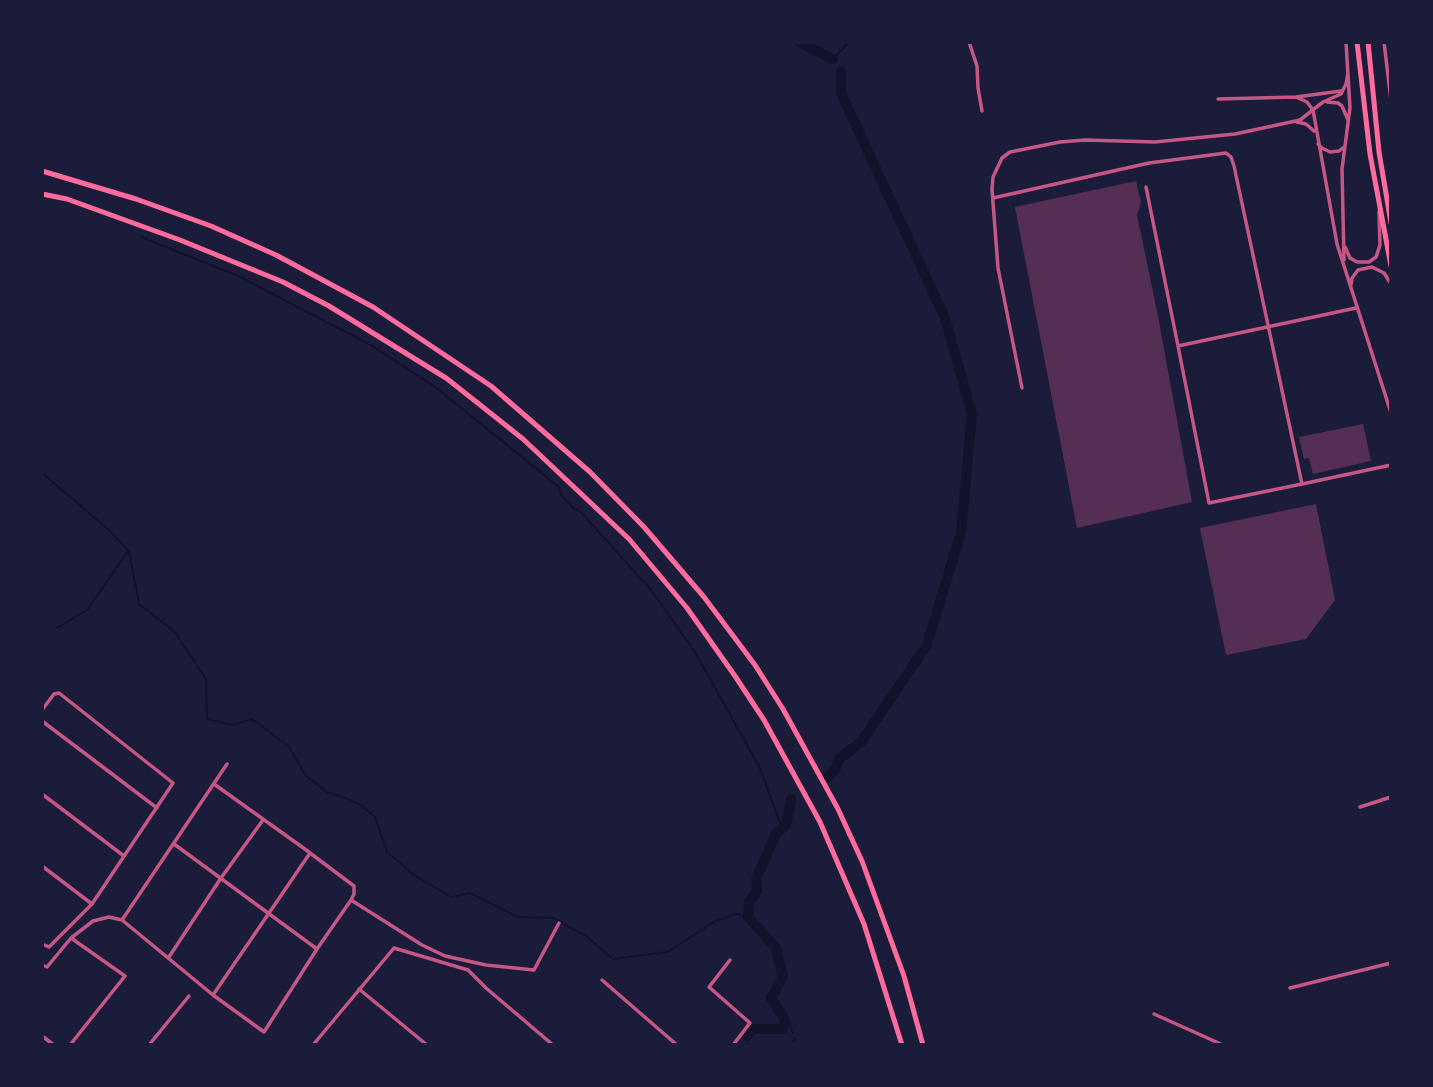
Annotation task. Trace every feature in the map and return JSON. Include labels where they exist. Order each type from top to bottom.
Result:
[{"type":"main road","points":[[1357,42],[1366,129],[1391,266]]},
{"type":"main road","points":[[1368,42],[1379,152],[1391,223]]},
{"type":"main road","points":[[42,171],[135,198],[211,226],[276,255],[361,301],[491,386],[590,472],[644,527],[704,597],[755,665],[783,709],[838,809],[862,861],[900,965],[923,1045]]},
{"type":"main road","points":[[42,194],[67,199],[180,240],[282,282],[328,306],[446,378],[532,447],[629,539],[687,608],[735,676],[764,720],[820,822],[864,924],[902,1045]]},
{"type":"street","points":[[969,42],[977,66],[982,111]]},
{"type":"street","points":[[1345,263],[1342,169],[1348,122],[1346,42]]},
{"type":"street","points":[[1384,42],[1391,101]]},
{"type":"street","points":[[1023,388],[998,268],[993,198],[996,169],[1002,158],[1010,152],[1060,142],[1085,140],[1137,143],[1216,136],[1300,120],[1343,91],[1348,73]]},
{"type":"street","points":[[1218,99],[1296,97],[1343,91]]},
{"type":"street","points":[[1296,97],[1307,102],[1313,110],[1334,229],[1356,308],[1391,413]]},
{"type":"street","points":[[1323,102],[1338,103],[1342,106],[1348,122]]},
{"type":"street","points":[[1291,122],[1311,126],[1316,134]]},
{"type":"street","points":[[1317,142],[1330,152],[1339,151],[1346,144]]},
{"type":"street","points":[[993,198],[1149,163],[1226,153],[1231,157],[1302,484]]},
{"type":"street","points":[[1146,187],[1209,503],[1391,465]]},
{"type":"street","points":[[1343,242],[1353,260],[1365,263],[1373,260],[1380,246],[1379,210]]},
{"type":"street","points":[[1351,287],[1355,274],[1367,267],[1381,270],[1391,284]]},
{"type":"street","points":[[1178,346],[1356,308]]},
{"type":"street","points":[[42,710],[54,694],[59,693],[172,779],[173,784],[92,904],[49,947],[42,944]]},
{"type":"street","points":[[42,720],[157,808]]},
{"type":"street","points":[[122,920],[227,764]]},
{"type":"street","points":[[44,966],[71,938],[93,921],[109,917],[122,920],[213,995],[264,1032],[351,901],[354,886],[214,784]]},
{"type":"street","points":[[42,794],[124,856]]},
{"type":"street","points":[[1360,807],[1391,797]]},
{"type":"street","points":[[169,957],[263,820]]},
{"type":"street","points":[[174,844],[317,949]]},
{"type":"street","points":[[213,995],[310,853]]},
{"type":"street","points":[[42,866],[92,904]]},
{"type":"street","points":[[351,901],[422,946],[445,956],[534,971],[559,923]]},
{"type":"street","points":[[70,1045],[125,976],[71,938]]},
{"type":"street","points":[[313,1045],[394,948],[468,970],[553,1045]]},
{"type":"street","points":[[730,960],[709,987],[750,1023],[733,1045]]},
{"type":"street","points":[[1290,988],[1391,963]]},
{"type":"street","points":[[601,980],[677,1045]]},
{"type":"street","points":[[359,989],[427,1045]]},
{"type":"street","points":[[149,1045],[190,996]]},
{"type":"street","points":[[1154,1014],[1223,1045]]},
{"type":"street","points":[[42,1036],[54,1045]]},
{"type":"building","points":[[1136,181],[1141,203],[1137,215],[1192,502],[1077,528],[1015,207]]},
{"type":"building","points":[[1363,424],[1371,461],[1313,474],[1309,458],[1304,459],[1299,437]]},
{"type":"building","points":[[1316,504],[1335,600],[1306,639],[1226,655],[1200,528]]},
{"type":"waterway","points":[[799,42],[833,59]]},
{"type":"waterway","points":[[833,59],[849,42]]},
{"type":"waterway","points":[[841,72],[841,93],[945,318],[972,414],[961,533],[943,591]]},
{"type":"waterway","points":[[141,237],[236,275],[369,344],[434,386],[559,487],[561,495],[573,508],[580,511],[651,590],[695,652],[761,770],[782,829]]},
{"type":"waterway","points":[[42,473],[109,530],[129,551],[139,604],[175,632],[206,679],[207,719],[232,725],[252,719],[289,747],[306,776],[327,792],[358,803],[375,817],[387,852],[413,874],[451,897],[470,893],[518,917],[553,918],[586,936],[613,959],[668,952],[715,921],[737,914],[748,917]]},
{"type":"waterway","points":[[57,628],[87,610],[128,551]]},
{"type":"waterway","points":[[826,778],[836,769],[839,759],[861,742],[927,645],[941,598]]},
{"type":"waterway","points":[[747,1036],[752,1029],[783,1029],[785,1020],[771,998],[783,977],[776,948],[748,917],[749,902],[757,891],[756,879],[776,834],[786,825],[791,799]]},
{"type":"waterway","points":[[785,1024],[790,1024],[793,1033]]},
{"type":"waterway","points":[[792,1045],[794,1037]]}]
